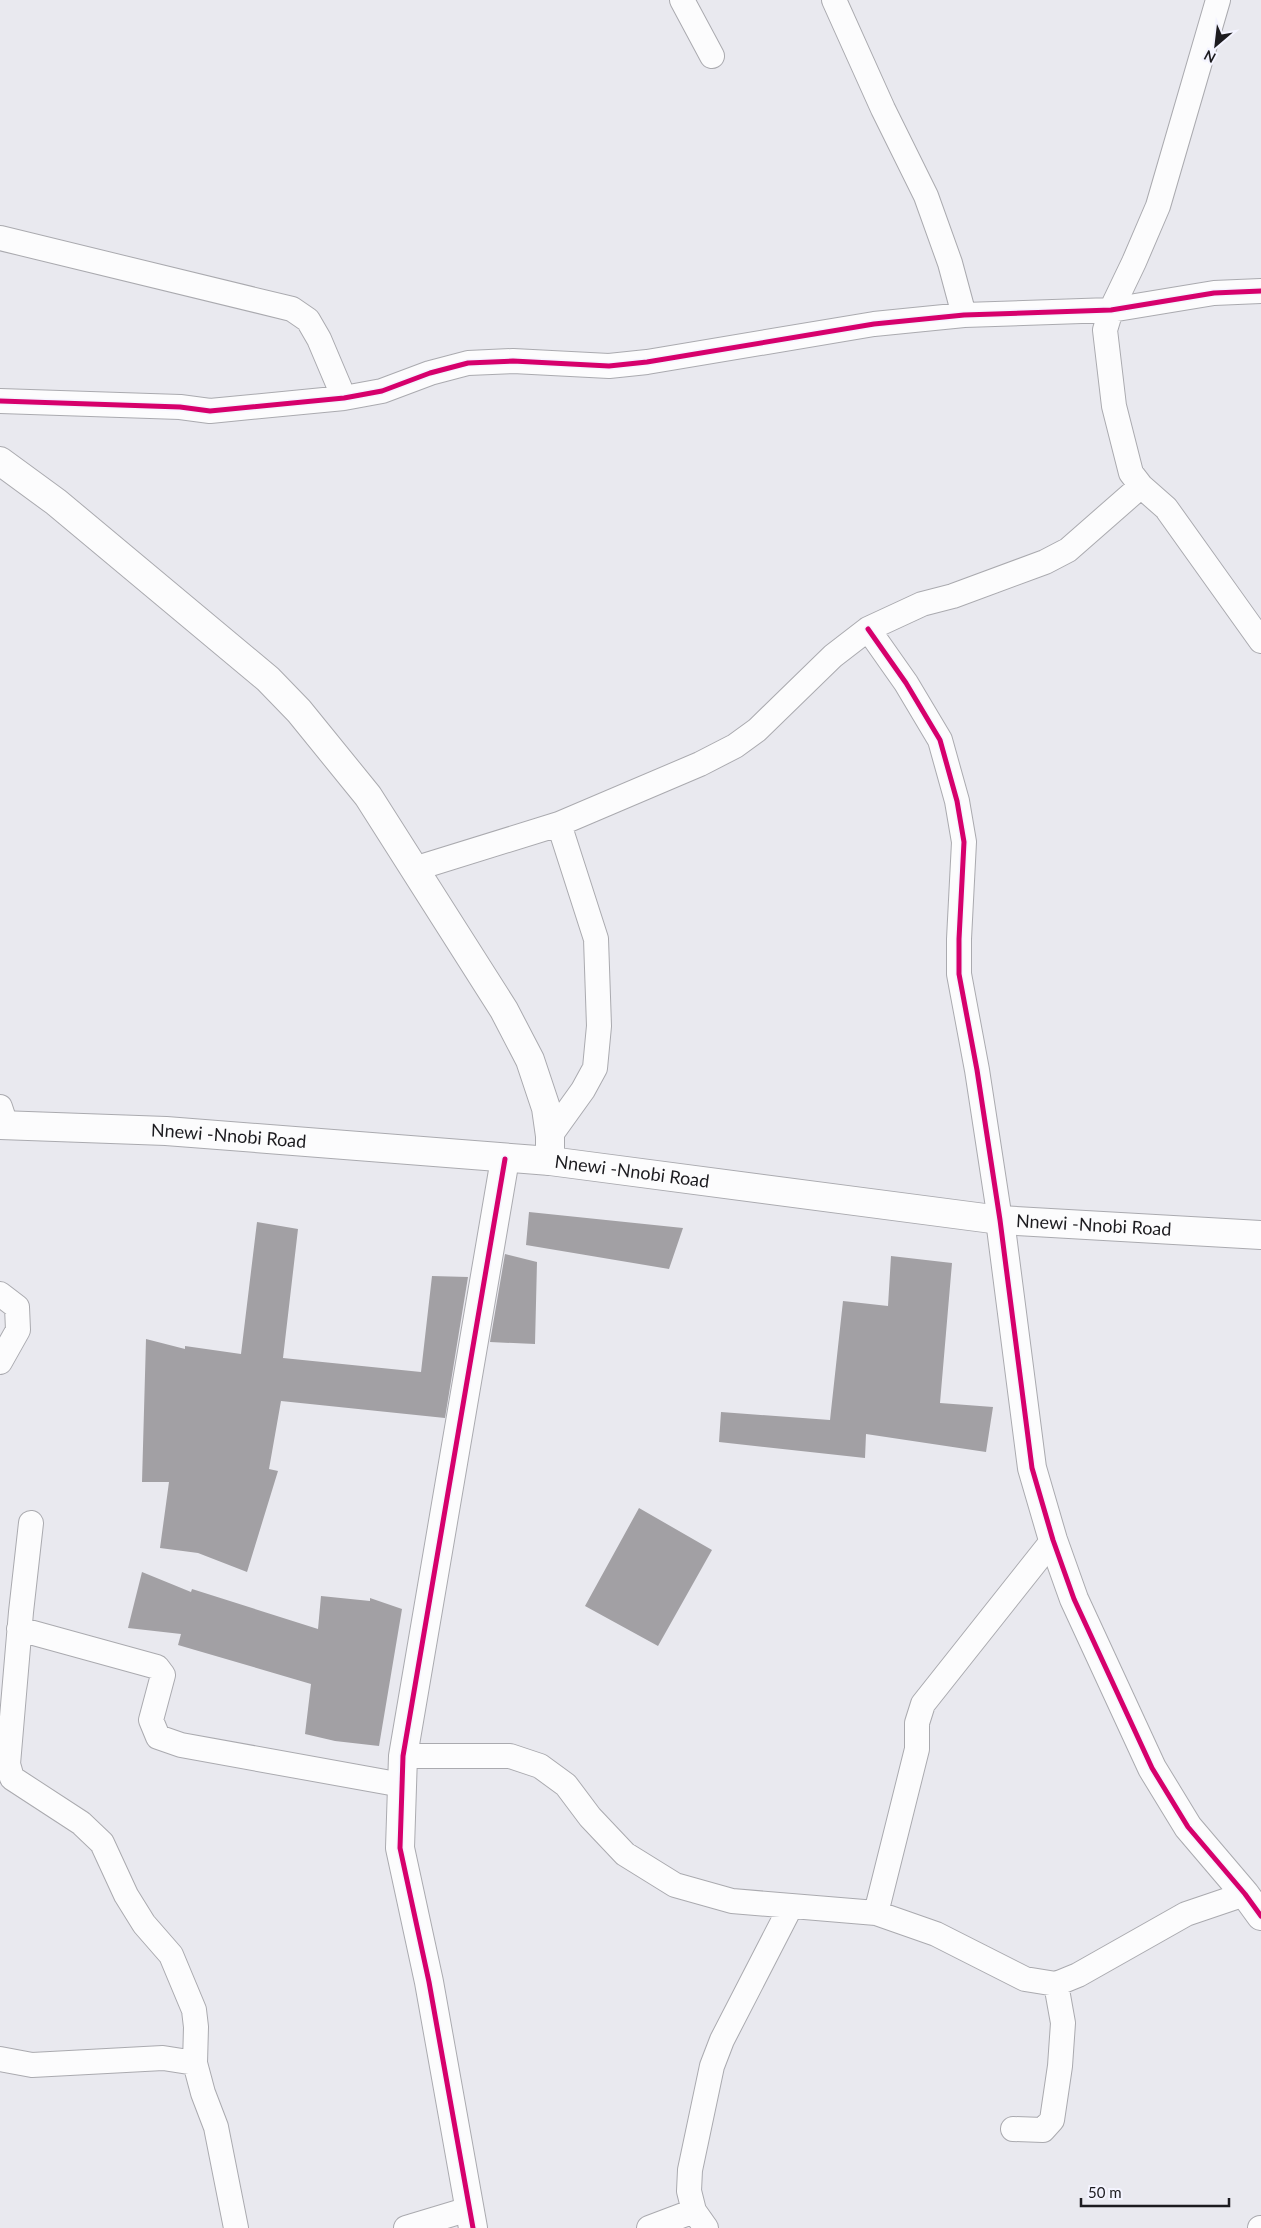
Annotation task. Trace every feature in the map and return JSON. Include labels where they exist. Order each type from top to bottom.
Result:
[{"type":"street","points":[[682,0],[712,56]]},
{"type":"street","points":[[834,0],[883,109],[926,196],[950,263],[964,315]]},
{"type":"street","points":[[1218,0],[1158,206],[1111,310],[1105,330],[1114,406],[1131,473],[1141,486],[1166,508],[1261,641]]},
{"type":"street","points":[[0,238],[292,309],[308,320],[344,398]]},
{"type":"street","points":[[0,401],[180,407],[210,411],[344,398],[382,391],[430,372],[468,363],[513,361],[610,366],[657,361],[874,324],[964,315],[1111,310],[1214,293],[1261,291]]},
{"type":"street","points":[[0,461],[56,502],[268,679],[299,711],[368,796],[504,1010],[530,1060],[546,1108],[550,1148]]},
{"type":"street","points":[[414,869],[559,824],[700,764],[735,746],[757,730],[833,656],[868,629],[922,604],[953,596],[1045,562],[1068,550],[1141,486]]},
{"type":"street","points":[[868,629],[906,683],[940,740],[957,801],[964,842],[960,889],[959,974],[977,1070],[1000,1220],[1032,1468],[1053,1540],[1074,1599],[1152,1768],[1188,1827],[1245,1894],[1261,1916]]},
{"type":"street","points":[[550,1148],[595,1068],[599,1026],[596,939],[559,824]]},
{"type":"street","name":"Nnewi -Nnobi Road","points":[[2,1119],[212,1134],[505,1159],[550,1148],[1000,1220],[1261,1235]]},
{"type":"street","points":[[406,2228],[471,2219],[429,1982],[400,1848],[402,1785],[403,1756],[505,1159]]},
{"type":"street","points":[[0,1294],[17,1307],[18,1330],[0,1362]]},
{"type":"street","points":[[31,1523],[19,1629],[8,1670],[8,1764],[12,1778],[81,1823],[102,1844],[126,1895],[144,1924],[171,1955],[194,2010],[196,2027],[195,2063],[203,2093],[216,2127],[236,2228]]},
{"type":"street","points":[[876,1913],[917,1749],[917,1723],[922,1704],[1053,1540]]},
{"type":"street","points":[[19,1629],[157,1666],[163,1675],[151,1720],[158,1737],[181,1745],[402,1785]]},
{"type":"street","points":[[403,1756],[510,1756],[540,1766],[566,1785],[590,1817],[625,1854],[675,1885],[732,1901],[876,1913],[936,1934],[1026,1978],[1056,1984],[1078,1976],[1186,1914],[1245,1894]]},
{"type":"street","points":[[649,2228],[700,2219],[688,2191],[690,2170],[712,2066],[722,2040],[791,1906]]},
{"type":"street","points":[[1013,2129],[1043,2130],[1052,2120],[1060,2066],[1063,2023],[1056,1984]]},
{"type":"street","points":[[0,2059],[32,2065],[82,2064],[163,2058],[195,2063]]},
{"type":"building","points":[[529,1212],[683,1228],[669,1269],[526,1245]]},
{"type":"building","points":[[257,1222],[298,1229],[283,1358],[421,1372],[432,1276],[468,1277],[445,1418],[281,1401],[269,1469],[278,1471],[247,1572],[198,1553],[160,1548],[169,1482],[142,1482],[146,1339],[185,1349],[185,1346],[241,1354]]},
{"type":"building","points":[[505,1254],[537,1262],[535,1344],[490,1342]]},
{"type":"building","points":[[891,1256],[952,1263],[940,1403],[993,1407],[986,1452],[866,1434],[865,1458],[719,1442],[721,1412],[830,1420],[843,1301],[888,1306]]},
{"type":"building","points":[[639,1508],[712,1550],[658,1646],[585,1606]]},
{"type":"building","points":[[142,1572],[191,1592],[192,1589],[318,1629],[321,1596],[370,1601],[370,1598],[402,1609],[379,1746],[335,1741],[305,1734],[311,1684],[178,1645],[181,1634],[128,1628]]},
{"type":"cycle path","points":[[0,401],[180,407],[210,411],[344,398],[382,391],[430,373],[468,363],[513,361],[609,366],[647,362],[874,324],[964,315],[1111,310],[1214,293],[1261,291]]},
{"type":"cycle path","points":[[868,629],[906,683],[940,740],[957,801],[964,842],[959,974],[977,1070],[1000,1220],[1032,1468],[1053,1540],[1074,1599],[1152,1768],[1188,1827],[1245,1894],[1261,1916]]},
{"type":"cycle path","points":[[473,2228],[429,1982],[400,1848],[403,1756],[505,1159]]}]
